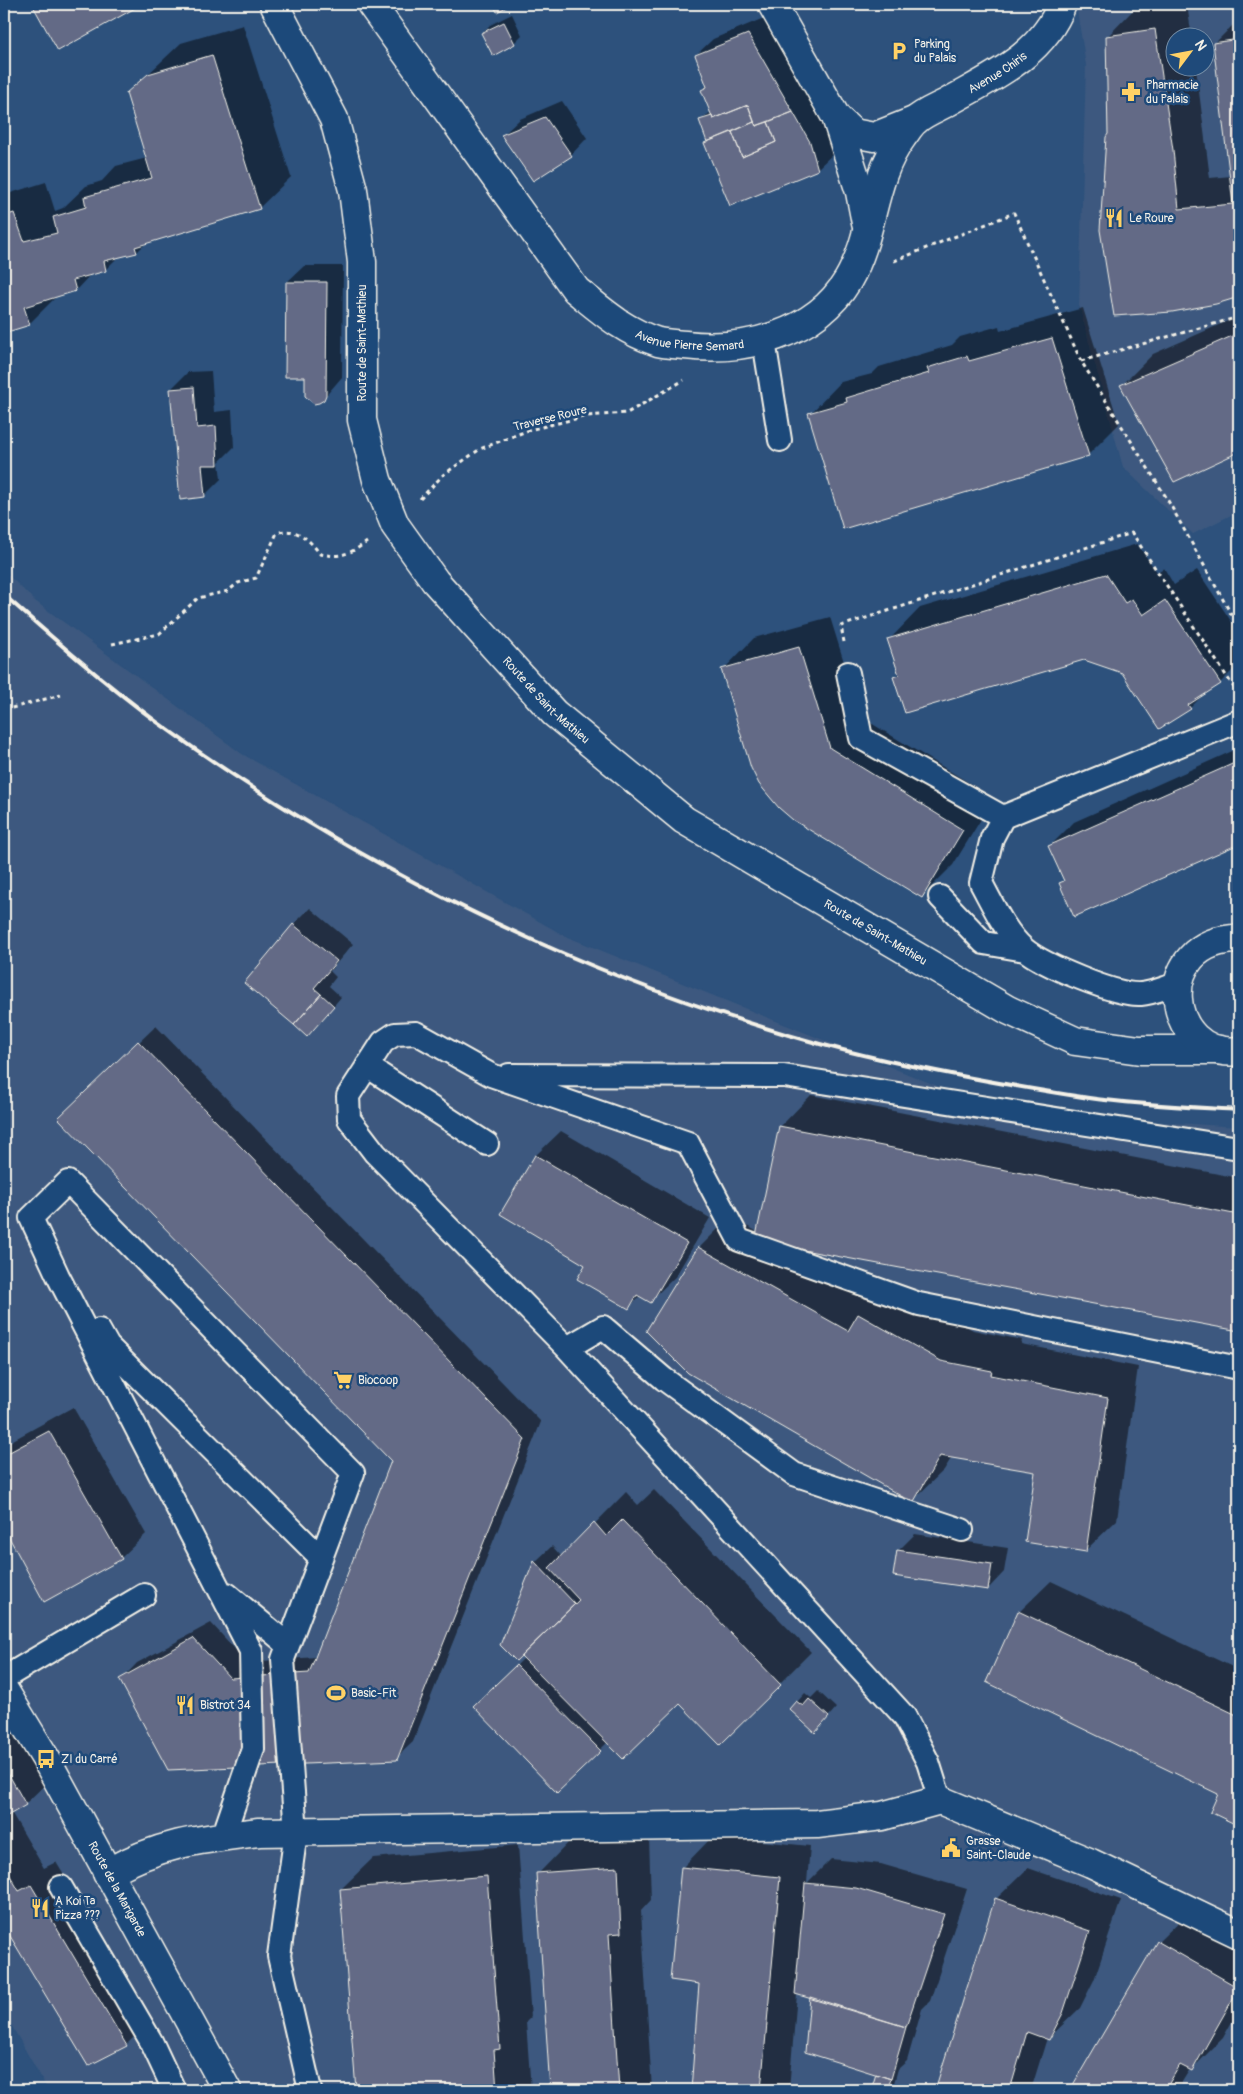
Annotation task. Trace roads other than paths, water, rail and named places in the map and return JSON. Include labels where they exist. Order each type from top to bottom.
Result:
[{"type":"street","name":"Route de Saint-Mathieu","points":[[274,4],[334,119],[353,190],[362,262],[362,420],[377,480],[395,525],[435,580],[554,713],[684,820],[1008,1010],[1075,1041],[1140,1050],[1230,1051]]},
{"type":"street","name":"Avenue Pierre Semard","points":[[371,4],[576,290],[616,323],[659,342],[703,347],[764,341],[797,327],[826,307],[847,280],[868,232]]},
{"type":"street","points":[[772,4],[836,117],[860,192],[868,232]]},
{"type":"street","name":"Avenue Chiris","points":[[836,117],[853,133],[874,137],[915,121],[1022,59],[1043,38],[1057,17],[1062,4]]},
{"type":"street","name":"Avenue Chiris","points":[[868,232],[884,169],[894,148],[915,121]]},
{"type":"street","points":[[1230,1051],[1203,1044],[1189,1030],[1179,1009],[1178,984],[1185,965],[1199,950],[1222,939],[1239,939]]},
{"type":"street","name":"Route de la Marigarde","points":[[4,1690],[46,1759],[227,2090]]},
{"type":"street","points":[[107,1873],[129,1861],[165,1847],[184,1842],[259,1832],[817,1824],[882,1816],[940,1800],[1091,1864],[1239,1934]]},
{"type":"lane","points":[[764,341],[780,440]]},
{"type":"lane","points":[[848,673],[861,738],[1003,817]]},
{"type":"lane","points":[[1025,950],[1002,922],[981,882],[992,838],[1003,817],[1239,720]]},
{"type":"lane","points":[[940,897],[984,943],[1025,950],[1060,969],[1100,986],[1140,994],[1178,984]]},
{"type":"lane","points":[[940,1800],[928,1762],[905,1717],[568,1348],[375,1153],[349,1119],[348,1096],[383,1042],[395,1034],[416,1033],[491,1075],[688,1144],[739,1240],[919,1304],[1239,1368]]},
{"type":"lane","points":[[367,1066],[487,1144]]},
{"type":"lane","points":[[491,1075],[784,1076],[1239,1148]]},
{"type":"lane","points":[[223,1837],[253,1749],[251,1651],[58,1276],[31,1218],[68,1182],[353,1474],[283,1659],[296,1832],[279,1956],[310,2090]]},
{"type":"lane","points":[[38,1211],[108,1346],[321,1558]]},
{"type":"lane","points":[[568,1348],[603,1327],[664,1378],[794,1474],[962,1530]]},
{"type":"lane","points":[[218,1587],[288,1646]]},
{"type":"lane","points":[[4,1678],[144,1595]]},
{"type":"lane","points":[[61,1887],[152,2041],[174,2090]]},
{"type":"railway","points":[[4,595],[118,692],[157,722],[233,775],[312,824],[392,870],[474,913],[558,951],[644,986],[731,1017],[820,1044],[886,1061],[1089,1098],[1145,1104],[1239,1110]]},
{"type":"place","name":"Parking du Palais","points":[[899,51]]},
{"type":"place","name":"Pharmacie du Palais","points":[[1131,92]]},
{"type":"place","name":"Le Roure","points":[[1114,218]]},
{"type":"place","name":"Biocoop","points":[[343,1380]]},
{"type":"place","name":"Basic-Fit","points":[[336,1693]]},
{"type":"place","name":"Bistrot 34","points":[[185,1705]]},
{"type":"place","name":"ZI du Carré","points":[[46,1759]]},
{"type":"place","name":"Grasse Saint-Claude","points":[[951,1848]]},
{"type":"place","name":"A Koi Ta Pizza ???","points":[[40,1908]]}]
